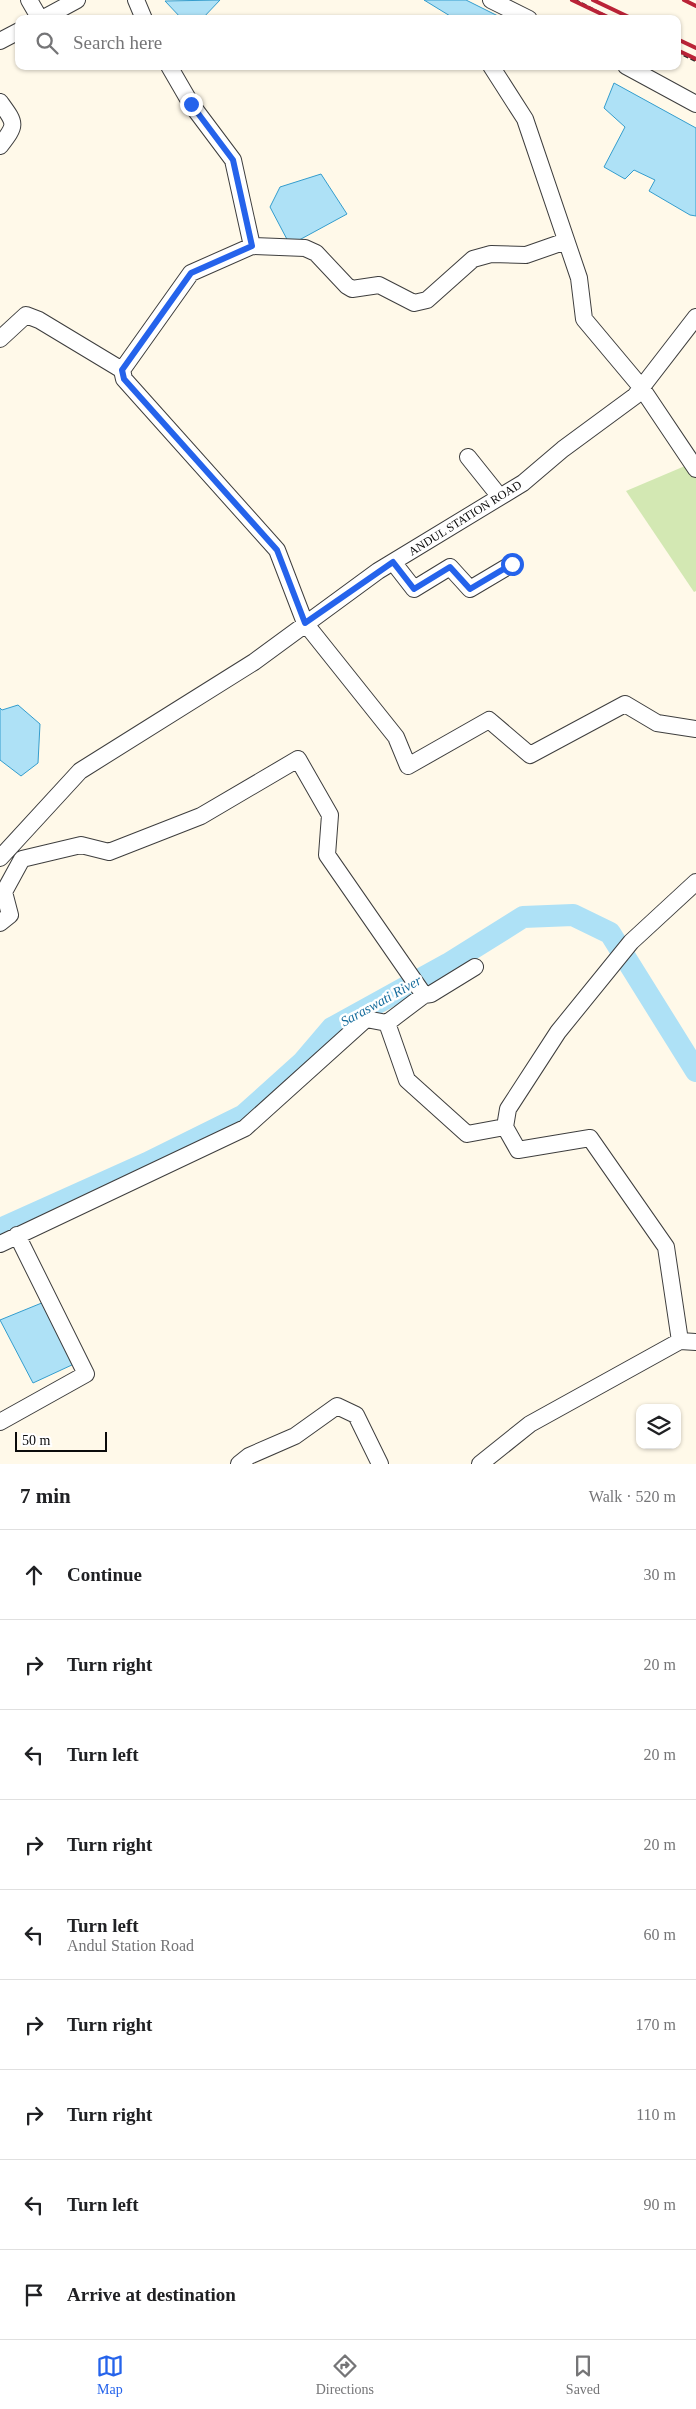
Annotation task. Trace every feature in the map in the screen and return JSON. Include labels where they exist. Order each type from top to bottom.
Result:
[{"type":"street","points":[[29,0],[38,15]]},
{"type":"street","points":[[49,15],[77,0]]},
{"type":"street","points":[[136,0],[142,15]]},
{"type":"street","points":[[491,0],[521,15]]},
{"type":"street","points":[[0,41],[15,33]]},
{"type":"street","points":[[171,70],[191,104],[233,160],[252,246]]},
{"type":"street","points":[[494,70],[525,119],[578,278],[584,319],[641,387],[696,469]]},
{"type":"street","points":[[633,70],[696,104]]},
{"type":"street","points":[[0,102],[14,122],[14,128],[0,146]]},
{"type":"street","points":[[122,370],[191,273],[252,246],[305,248],[316,253],[352,289],[378,285],[419,303],[427,300],[473,259],[491,254],[526,256],[566,241]]},
{"type":"street","points":[[0,339],[26,315],[39,320],[122,370],[124,379],[277,550],[305,623],[396,737],[408,766],[489,720],[530,755],[625,704],[658,723],[696,730]]},
{"type":"street","name":"ANDUL STATION ROAD","points":[[0,858],[80,770],[254,662],[305,623],[393,562],[523,483],[563,449],[635,396],[696,317]]},
{"type":"street","points":[[0,323],[18,323]]},
{"type":"street","points":[[468,457],[500,497]]},
{"type":"street","points":[[393,562],[414,589],[450,567],[470,589],[512,564]]},
{"type":"street","points":[[0,923],[10,915],[4,892],[22,859],[81,845],[109,852],[201,816],[298,759],[330,815],[327,855],[423,995]]},
{"type":"street","points":[[480,1464],[530,1424],[688,1342],[666,1247],[590,1138],[518,1150],[505,1127],[508,1109],[548,1047],[604,975],[631,942],[696,882]]},
{"type":"street","points":[[0,1244],[245,1128],[366,1019],[386,1023],[423,995],[431,994],[475,967]]},
{"type":"street","points":[[386,1023],[406,1080],[467,1134],[505,1127]]},
{"type":"street","points":[[0,1422],[86,1374],[17,1235]]},
{"type":"street","points":[[239,1464],[249,1456],[295,1436],[337,1406],[356,1415],[380,1464]]},
{"type":"path","points":[[575,0],[604,15]]},
{"type":"path","points":[[681,54],[696,61]]},
{"type":"green space","points":[[692,463],[696,469],[696,591],[694,592],[626,491]]},
{"type":"water","points":[[220,0],[206,15],[178,15],[165,1]]},
{"type":"water","points":[[424,0],[466,0],[496,15],[448,15]]},
{"type":"water","points":[[614,83],[696,128],[696,216],[690,215],[649,191],[655,180],[634,170],[625,179],[604,167],[625,127],[604,108]]},
{"type":"water","points":[[321,174],[347,214],[290,245],[270,207],[280,187]]},
{"type":"water","points":[[18,705],[40,724],[38,763],[21,776],[0,760],[0,708],[2,710]]},
{"type":"water","points":[[49,1300],[74,1364],[33,1383],[0,1320]]},
{"type":"waterway","name":"Saraswati River","points":[[0,1229],[147,1163],[244,1115],[303,1062],[332,1028],[448,964],[523,917],[573,915],[610,933],[696,1071]]},
{"type":"railway","points":[[572,0],[604,15]]},
{"type":"railway","points":[[593,0],[625,15]]},
{"type":"railway","points":[[684,0],[696,6]]},
{"type":"railway","points":[[681,41],[696,48]]},
{"type":"railway","points":[[681,52],[696,59]]},
{"type":"route","points":[[191,104],[233,160],[252,246],[191,273],[122,370],[124,379],[277,550],[305,623],[393,562],[414,589],[450,567],[470,589],[512,564]]}]
